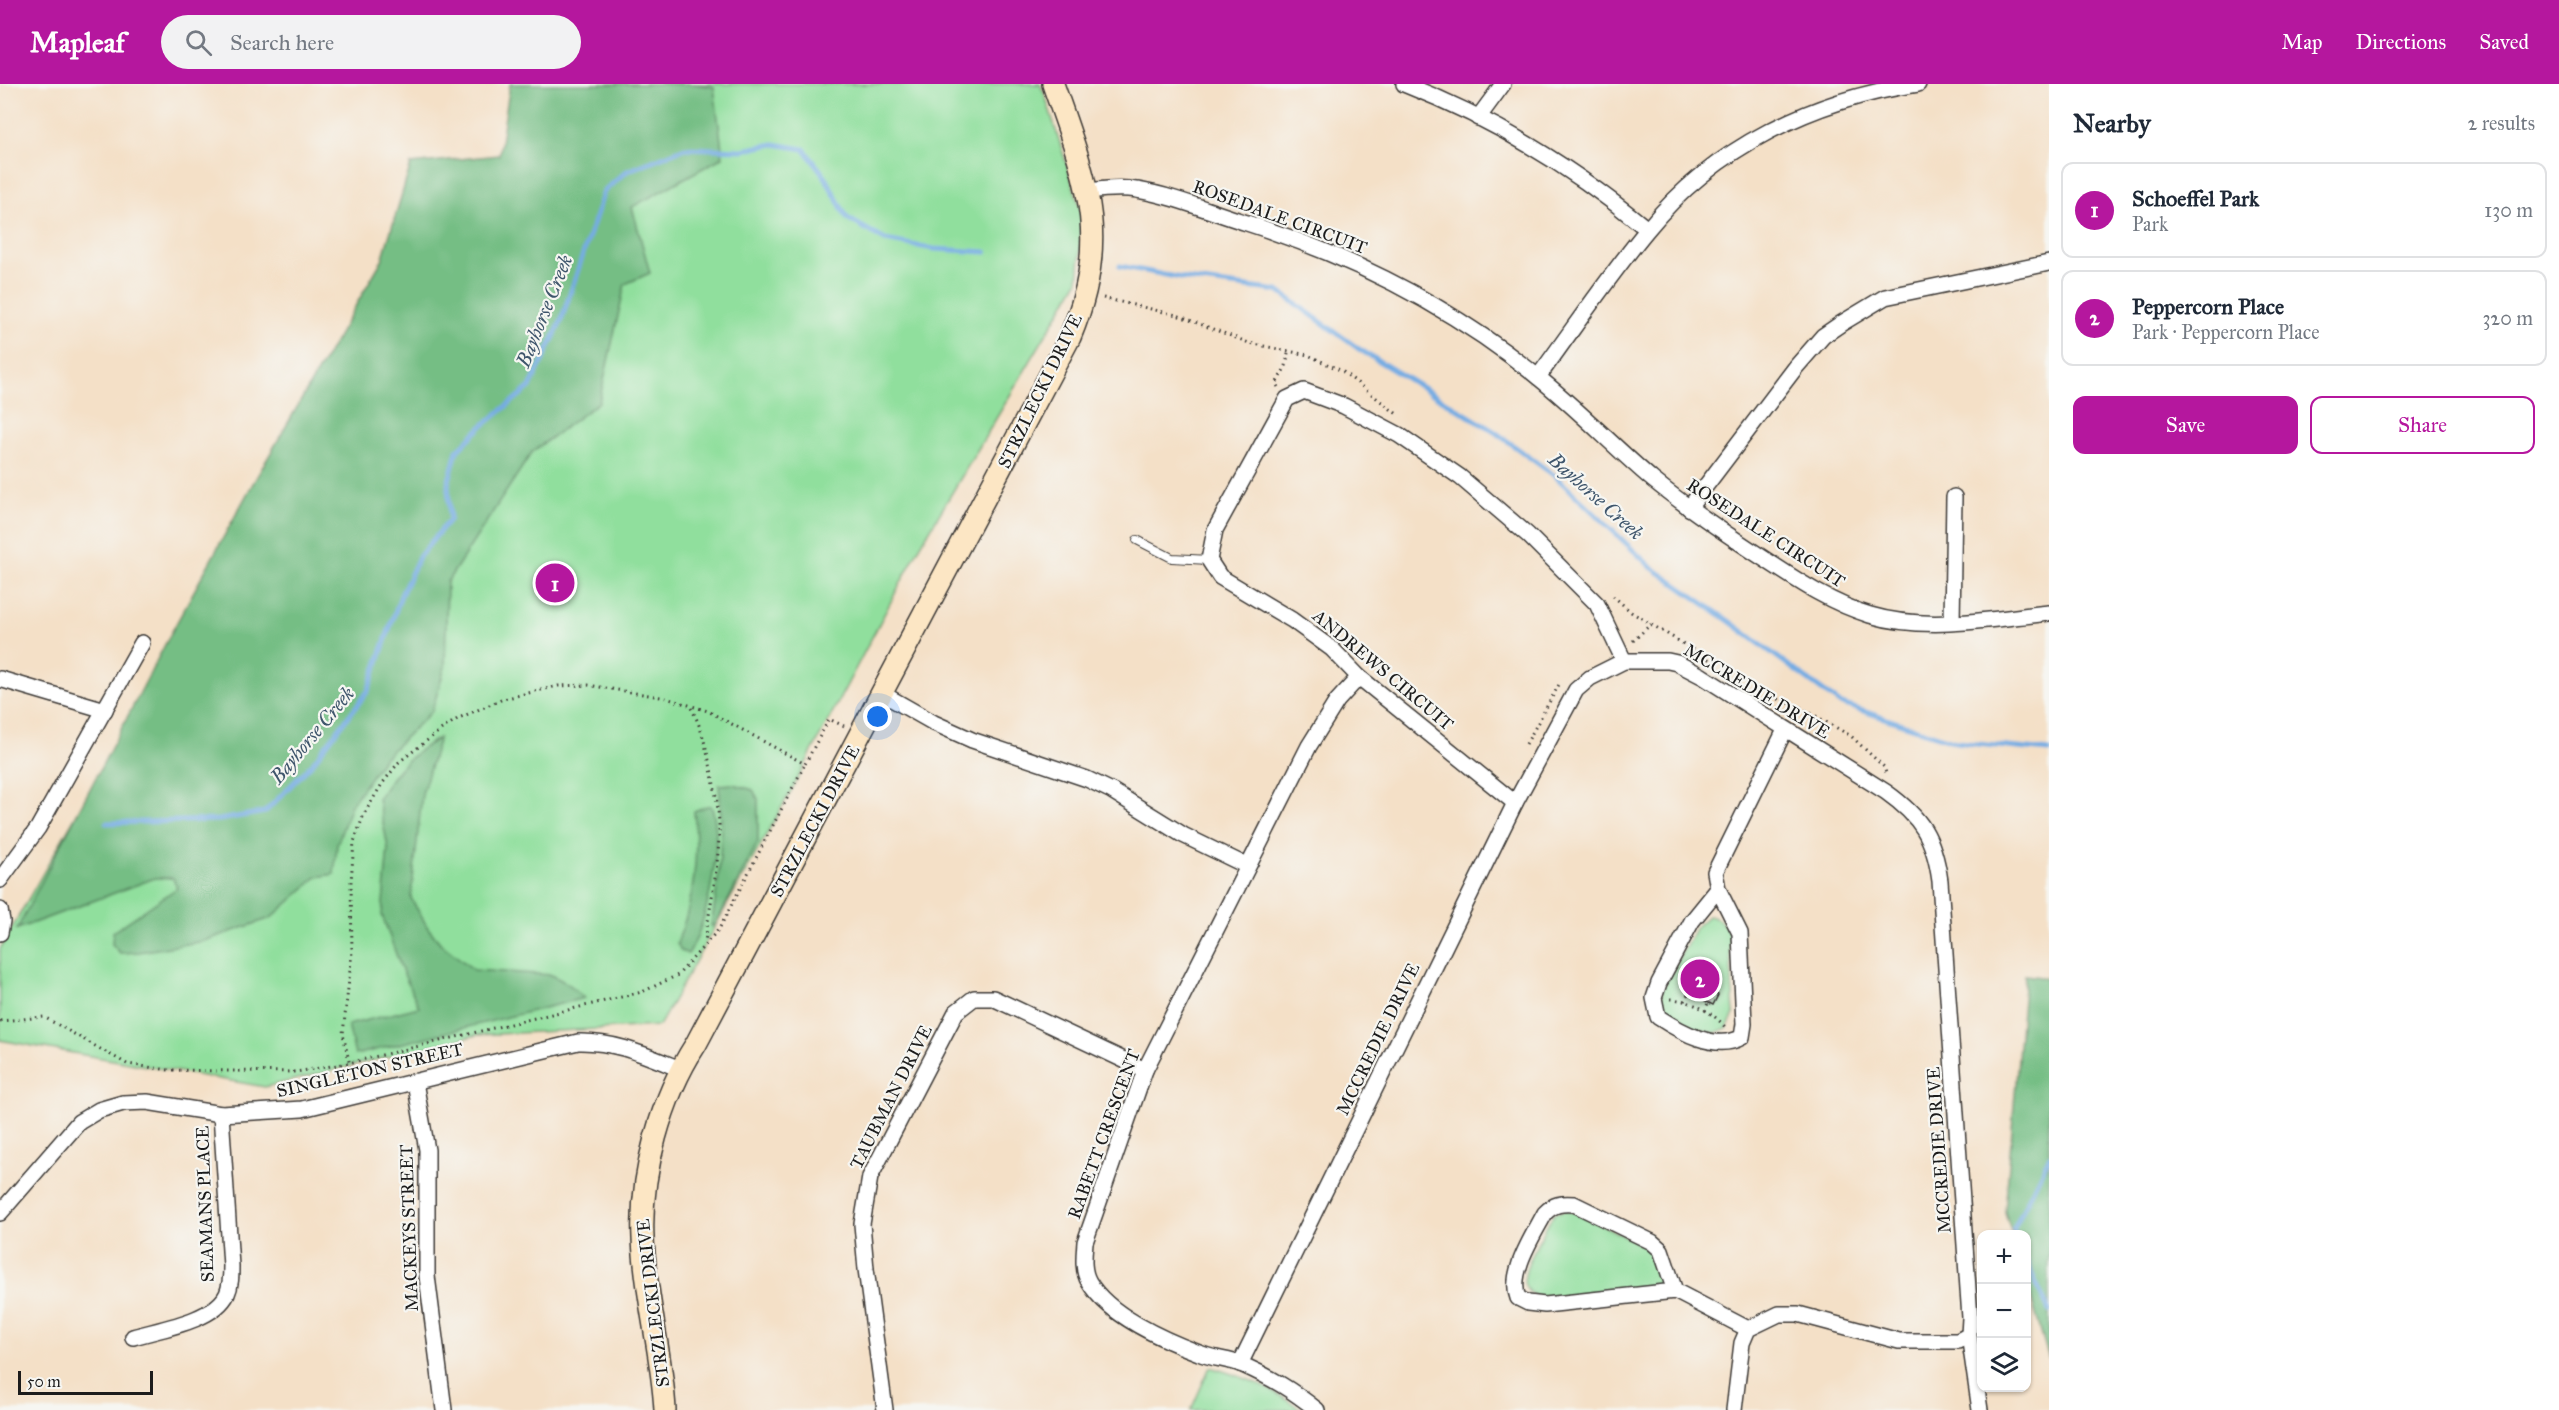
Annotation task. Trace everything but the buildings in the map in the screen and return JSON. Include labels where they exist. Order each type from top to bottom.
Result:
[{"type":"street","name":"STRZLECKI DRIVE","points":[[665,1410],[645,1268],[642,1211],[649,1161],[680,1069],[696,1044],[883,694],[1079,317],[1090,269],[1092,215],[1088,191],[1053,84]]},
{"type":"street","points":[[1404,84],[1478,118],[1572,172],[1610,197],[1647,229]]},
{"type":"street","points":[[1478,118],[1503,84]]},
{"type":"street","points":[[1538,376],[1647,229],[1679,195],[1711,168],[1767,131],[1797,117],[1861,94],[1918,84]]},
{"type":"street","name":"ROSEDALE CIRCUIT","points":[[1088,191],[1136,190],[1162,196],[1280,234],[1338,256],[1450,314],[1538,376],[1653,479],[1689,508],[1809,588],[1838,604],[1872,616],[1911,622],[1952,622],[2049,613]]},
{"type":"street","points":[[1689,508],[1822,336],[1885,297],[2049,263]]},
{"type":"street","points":[[1209,560],[1215,530],[1287,399],[1304,391],[1344,406],[1399,435],[1460,477],[1528,535],[1598,604],[1624,661]]},
{"type":"street","points":[[1952,622],[1954,497]]},
{"type":"street","name":"ANDREWS CIRCUIT","points":[[1209,560],[1220,577],[1293,620],[1332,649],[1359,677],[1515,803]]},
{"type":"street","points":[[0,880],[38,828],[142,643]]},
{"type":"street","name":"MCCREDIE DRIVE","points":[[1240,1364],[1515,803],[1575,690],[1590,678],[1624,661],[1657,660],[1677,663],[1730,693],[1893,797],[1920,820],[1929,838],[1938,866],[1970,1318],[1969,1335],[1980,1410]]},
{"type":"street","name":"RABETT CRESCENT","points":[[1317,1410],[1285,1385],[1240,1364],[1200,1354],[1139,1325],[1106,1303],[1088,1281],[1084,1266],[1085,1242],[1145,1070],[1247,866],[1327,716],[1359,677]]},
{"type":"street","points":[[0,679],[105,710]]},
{"type":"street","points":[[883,694],[934,723],[972,740],[1087,778],[1112,791],[1183,836],[1247,866]]},
{"type":"street","points":[[1718,889],[1682,936],[1659,983],[1654,1002],[1658,1017],[1716,1044],[1742,1037],[1744,1024],[1740,933],[1718,889],[1715,872],[1785,730]]},
{"type":"street","points":[[0,910],[2,921],[0,933]]},
{"type":"street","name":"TAUBMAN DRIVE","points":[[885,1410],[862,1224],[867,1192],[870,1177],[956,1012],[974,998],[993,998],[1145,1070]]},
{"type":"street","name":"SINGLETON STREET","points":[[0,1213],[79,1122],[99,1110],[123,1103],[147,1102],[221,1114],[303,1108],[578,1042],[618,1045],[680,1069]]},
{"type":"street","name":"MACKEYS STREET","points":[[415,1082],[427,1150],[427,1276],[444,1410]]},
{"type":"street","name":"SEAMANS PLACE","points":[[133,1337],[208,1313],[219,1305],[226,1295],[231,1281],[231,1266],[221,1114]]},
{"type":"street","points":[[1675,1291],[1661,1250],[1652,1242],[1574,1204],[1563,1203],[1552,1206],[1545,1212],[1515,1276],[1518,1298],[1528,1303],[1545,1305],[1675,1291],[1748,1329]]},
{"type":"street","points":[[1734,1410],[1738,1361],[1748,1329],[1779,1314],[1798,1314],[1899,1341],[1958,1341],[1969,1335]]},
{"type":"lane","points":[[1137,540],[1172,558],[1209,560]]},
{"type":"path","points":[[1100,292],[1107,300],[1177,315],[1249,343],[1288,353],[1308,355],[1342,371],[1397,414]]},
{"type":"path","points":[[1287,399],[1276,384],[1286,366],[1288,353]]},
{"type":"path","points":[[1609,593],[1631,612],[1714,662]]},
{"type":"path","points":[[1631,643],[1651,624]]},
{"type":"path","points":[[357,1095],[343,1034],[352,952],[351,882],[354,842],[364,814],[382,784],[399,762],[459,718],[503,699],[558,686],[588,685],[666,698],[708,711],[805,764]]},
{"type":"path","points":[[1757,690],[1800,707],[1851,736],[1884,767],[1893,797]]},
{"type":"path","points":[[690,707],[698,720],[707,754],[716,794],[719,825],[717,863],[705,944]]},
{"type":"path","points":[[0,1021],[44,1017],[127,1064],[169,1070],[296,1072],[349,1063],[642,992],[678,975],[719,929],[829,718],[861,734]]},
{"type":"path","points":[[1684,1001],[1692,988]]},
{"type":"path","points":[[1654,1002],[1673,999],[1684,1001],[1705,1011],[1723,1023],[1734,1041]]},
{"type":"path","points":[[1705,1011],[1708,1003]]},
{"type":"green space","points":[[510,84],[694,84],[714,87],[723,157],[632,207],[650,273],[625,284],[599,402],[532,452],[447,582],[445,667],[432,711],[383,759],[351,805],[337,845],[334,874],[317,877],[271,918],[204,941],[120,953],[112,944],[113,932],[177,888],[173,878],[155,878],[17,929],[171,633],[252,485],[382,260],[411,164],[499,155]]},
{"type":"green space","points":[[628,84],[1040,84],[1083,217],[1078,281],[918,550],[796,782],[659,1026],[477,1035],[265,1087],[0,1040],[0,949],[189,616]]},
{"type":"green space","points":[[439,738],[422,794],[411,898],[428,928],[441,944],[474,970],[552,975],[570,985],[584,998],[355,1055],[348,1025],[419,1007],[401,968],[382,915],[388,847],[378,799],[404,764]]},
{"type":"green space","points":[[733,784],[753,790],[758,799],[758,842],[715,926],[711,926],[720,856],[719,785]]},
{"type":"green space","points":[[711,806],[715,820],[715,859],[702,924],[688,954],[681,951],[677,943],[688,911],[694,878],[696,844],[694,811]]},
{"type":"green space","points":[[1708,916],[1721,921],[1729,933],[1734,1014],[1727,1028],[1715,1033],[1687,1025],[1671,1015],[1663,1000],[1662,990],[1696,927]]},
{"type":"green space","points":[[2025,975],[2049,978],[2049,1359],[2031,1298],[2031,1230],[2011,1230],[2005,1212]]},
{"type":"green space","points":[[1567,1210],[1578,1213],[1652,1250],[1664,1286],[1544,1299],[1530,1293],[1526,1289],[1524,1279],[1530,1260],[1554,1213]]},
{"type":"green space","points":[[1210,1367],[1258,1384],[1302,1410],[1191,1410]]},
{"type":"waterway","name":"Bayhorse Creek","points":[[106,823],[219,820],[265,812],[311,765],[368,691],[401,595],[419,557],[450,519],[448,484],[457,451],[481,427],[530,387],[560,324],[604,191],[627,171],[685,148],[742,150],[774,144],[804,149],[824,175],[847,218],[885,240],[934,249],[986,252]]},
{"type":"waterway","name":"Bayhorse Creek","points":[[1120,266],[1186,279],[1278,291],[1359,349],[1495,432],[1555,476],[1651,567],[1729,621],[1839,703],[1956,742],[2049,751]]},
{"type":"waterway","points":[[2013,1230],[2049,1157]]},
{"type":"waterway","points":[[2031,1272],[2049,1311]]},
{"type":"place","name":"Schoeffel Park","points":[[555,583]]},
{"type":"place","name":"Peppercorn Place","points":[[1700,979]]}]
